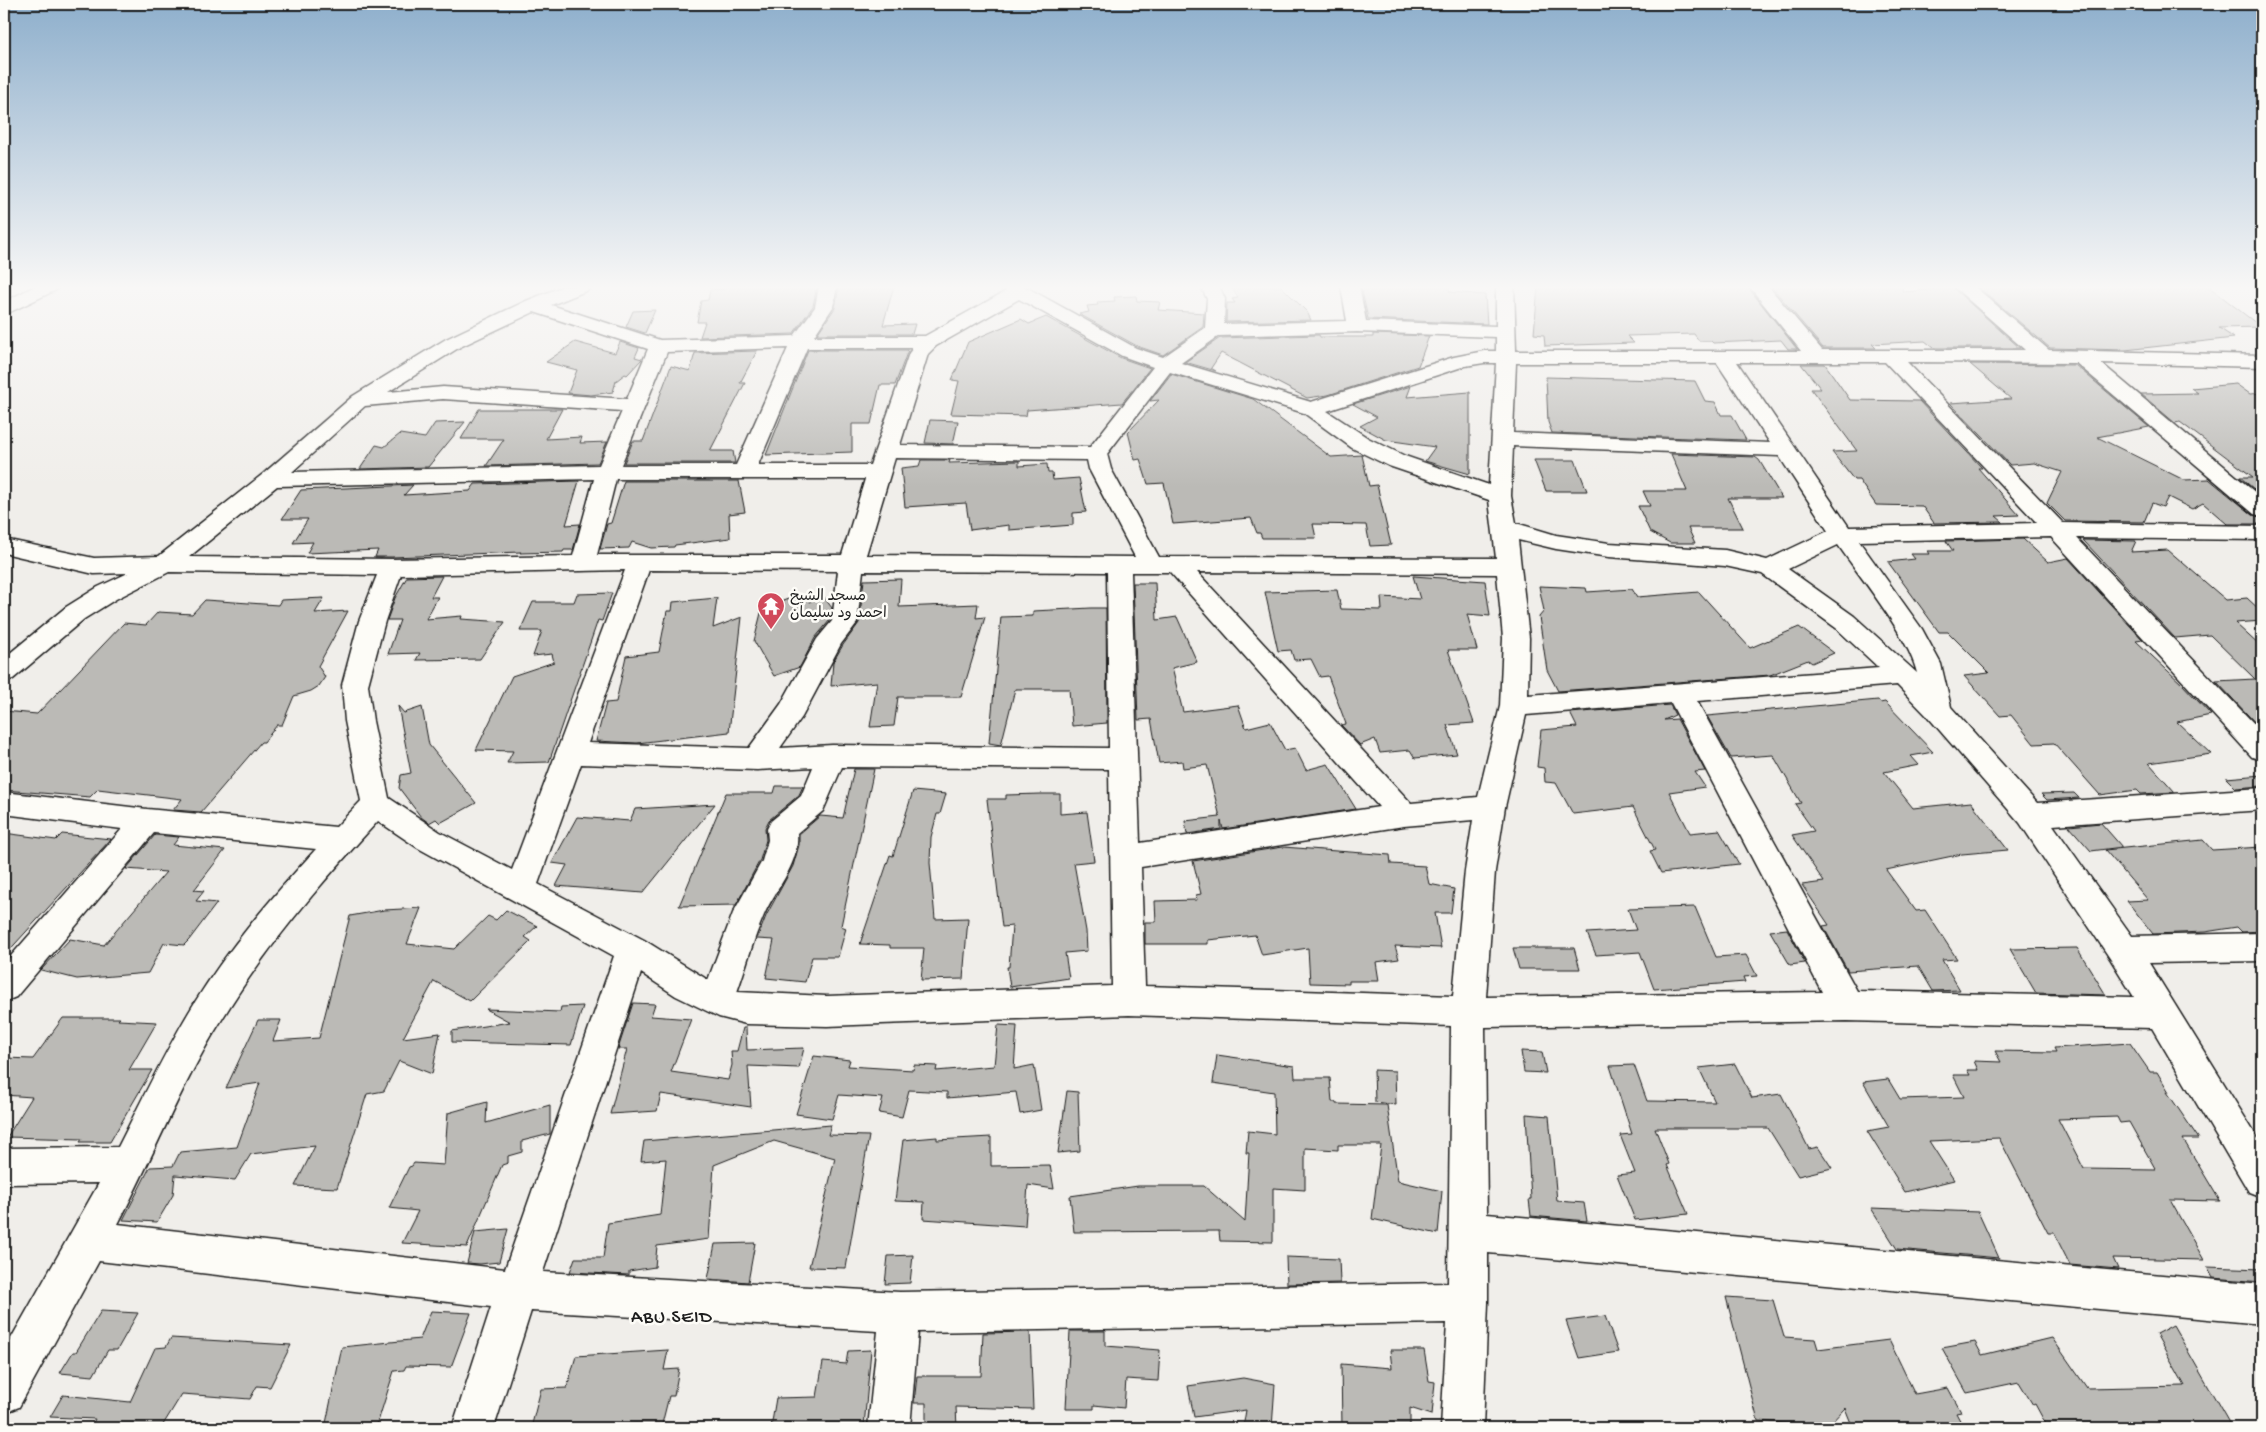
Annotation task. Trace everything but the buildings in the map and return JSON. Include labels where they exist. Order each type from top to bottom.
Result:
[{"type":"street","points":[[4,672],[75,613],[107,593],[165,564],[271,479],[360,400],[437,353]]},
{"type":"street","points":[[583,563],[607,472],[657,353]]},
{"type":"street","points":[[744,473],[795,353]]},
{"type":"street","points":[[757,759],[792,710],[830,639],[844,624],[851,564],[878,472],[920,353]]},
{"type":"street","points":[[1131,353],[1165,365],[1311,409],[1360,443],[1397,461],[1500,496]]},
{"type":"street","points":[[1096,454],[1165,365],[1182,353]]},
{"type":"street","points":[[1462,1428],[1468,1303],[1468,1012],[1480,871],[1490,808],[1514,706],[1516,638],[1510,566],[1500,496],[1506,353]]},
{"type":"street","points":[[1813,353],[1816,356]]},
{"type":"street","points":[[2040,353],[2044,356]]},
{"type":"street","points":[[1722,355],[1842,534],[1909,629],[1928,664],[1938,710]]},
{"type":"street","points":[[1311,409],[1460,361],[1484,357],[1722,355],[2044,356],[2262,361]]},
{"type":"street","points":[[1890,356],[2058,530],[2262,750]]},
{"type":"street","points":[[2081,357],[2262,508]]},
{"type":"street","points":[[2237,360],[2262,380]]},
{"type":"street","points":[[360,400],[443,393],[634,406]]},
{"type":"street","points":[[1502,439],[1785,450]]},
{"type":"street","points":[[886,451],[1096,454]]},
{"type":"street","points":[[1096,454],[1100,469],[1163,564],[1404,815]]},
{"type":"street","points":[[271,479],[607,472],[878,472]]},
{"type":"street","points":[[1505,526],[1527,535],[1556,542],[1609,550],[1717,557],[1770,568],[1845,622],[1938,710],[2030,815],[2123,950],[2163,1013],[2262,1179]]},
{"type":"street","points":[[1770,568],[1842,534],[2058,530],[2262,533]]},
{"type":"street","points":[[4,546],[94,566],[165,564],[392,567],[640,562],[1510,566]]},
{"type":"street","points":[[521,888],[640,562]]},
{"type":"street","points":[[1119,565],[1129,1000]]},
{"type":"street","points":[[392,567],[372,621],[355,685],[358,721],[376,804],[430,840],[632,950],[688,986],[718,1000],[746,1009],[827,1011],[1129,1000],[1468,1012],[1847,1006],[2163,1013]]},
{"type":"street","points":[[1514,706],[1903,675]]},
{"type":"street","points":[[1679,693],[1847,1006]]},
{"type":"street","points":[[570,753],[757,759],[832,756],[1122,759]]},
{"type":"street","points":[[718,1000],[749,913],[780,855],[784,839],[782,829],[813,803],[832,756]]},
{"type":"street","points":[[2030,815],[2262,799]]},
{"type":"street","points":[[4,803],[147,821],[342,840]]},
{"type":"street","points":[[4,1392],[129,1165],[196,1030],[222,990],[267,929],[342,840],[376,804]]},
{"type":"street","points":[[1126,857],[1404,815],[1490,808]]},
{"type":"street","points":[[4,987],[147,821]]},
{"type":"street","points":[[2123,950],[2262,947]]},
{"type":"street","points":[[473,1428],[516,1290],[632,950]]},
{"type":"street","points":[[4,1166],[129,1165]]},
{"type":"street","points":[[1468,1232],[2262,1304]]},
{"type":"street","points":[[87,1240],[516,1290],[900,1312],[1468,1303]]},
{"type":"street","points":[[889,1428],[900,1312]]},
{"type":"place","name":"مسجد الشيخ احمد ود سليمان","points":[[771,630]]},
{"type":"district","name":"ABU SEID","points":[[672,1318]]}]
